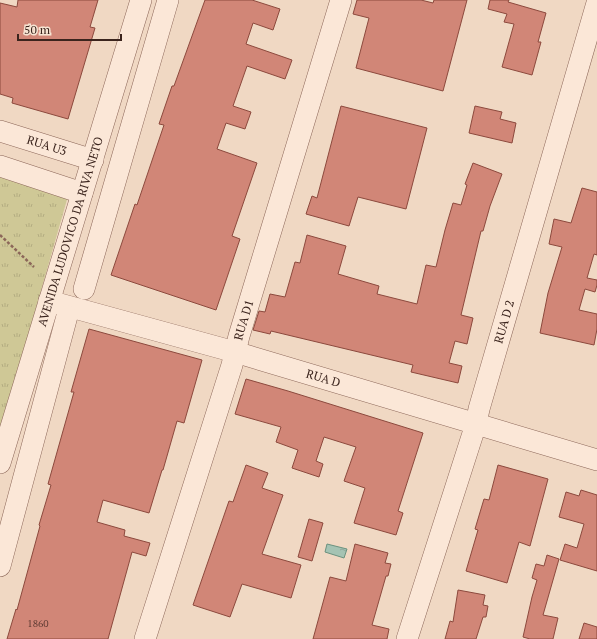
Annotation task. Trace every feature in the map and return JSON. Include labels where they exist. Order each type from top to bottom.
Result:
[{"type":"street","name":"AVENIDA LUDOVICO DA RIVA NETO","points":[[0,463],[141,0]]},
{"type":"street","points":[[84,289],[168,0]]},
{"type":"street","name":"RUA D1","points":[[145,639],[235,352],[341,0]]},
{"type":"street","name":"RUA D 2","points":[[407,639],[476,424],[481,401],[597,3]]},
{"type":"street","name":"RUA U3","points":[[0,131],[93,160]]},
{"type":"street","points":[[0,166],[82,193]]},
{"type":"street","name":"RUA D","points":[[49,301],[235,352],[597,460]]},
{"type":"street","points":[[0,566],[67,316]]},
{"type":"path","points":[[0,235],[34,267]]},
{"type":"green space","points":[[0,174],[68,196],[0,435]]},
{"type":"water","points":[[327,544],[347,549],[344,558],[325,552]]},
{"type":"building","points":[[18,0],[98,0],[90,27],[95,28],[68,119],[12,103],[13,98],[0,94],[0,3],[17,7]]},
{"type":"building","points":[[205,0],[252,0],[280,9],[273,30],[253,23],[246,44],[292,60],[285,79],[247,66],[233,106],[251,112],[245,129],[226,123],[217,149],[257,163],[232,236],[240,239],[216,310],[111,275],[164,125],[159,124]]},
{"type":"building","points":[[357,0],[421,0],[433,3],[434,0],[467,0],[443,91],[356,68],[369,18],[353,14]]},
{"type":"building","points":[[490,0],[509,0],[508,2],[546,13],[538,42],[541,42],[532,75],[502,67],[514,24],[504,22],[507,14],[488,9]]},
{"type":"building","points":[[341,106],[427,128],[406,209],[358,197],[349,226],[306,214],[312,196],[317,198]]},
{"type":"building","points":[[475,106],[502,112],[500,119],[516,123],[512,143],[469,133]]},
{"type":"building","points":[[473,163],[502,174],[490,206],[483,231],[481,231],[461,315],[473,318],[467,344],[455,341],[449,363],[462,366],[458,383],[411,372],[413,365],[271,331],[270,334],[253,330],[259,311],[265,312],[270,294],[285,297],[295,262],[300,263],[307,235],[346,246],[338,274],[379,286],[377,294],[417,304],[426,265],[436,267],[453,203],[461,205],[467,185],[465,184]]},
{"type":"building","points":[[582,188],[597,192],[597,255],[594,254],[587,278],[597,280],[597,285],[595,292],[585,289],[579,310],[597,314],[597,329],[594,345],[540,333],[548,293],[562,247],[549,244],[554,219],[571,223]]},
{"type":"building","points":[[89,329],[202,360],[184,423],[177,421],[149,513],[103,500],[97,522],[125,530],[124,536],[150,543],[146,556],[132,552],[108,639],[7,639],[16,609],[17,610],[51,485],[48,484],[74,392],[71,392]]},
{"type":"building","points":[[246,379],[423,433],[398,511],[403,513],[396,535],[354,523],[365,488],[344,481],[356,447],[324,437],[316,461],[323,464],[319,477],[292,468],[298,450],[276,442],[281,427],[235,414]]},
{"type":"building","points":[[246,465],[268,473],[262,488],[283,495],[262,554],[301,565],[291,598],[242,584],[230,617],[193,605],[229,501],[233,502]]},
{"type":"building","points":[[498,465],[548,479],[530,546],[519,542],[507,583],[466,571],[478,530],[475,529],[484,499],[489,500]]},
{"type":"building","points":[[581,490],[597,495],[597,571],[560,560],[565,544],[577,548],[584,524],[559,517],[566,492],[579,496]]},
{"type":"building","points":[[309,519],[323,523],[312,561],[298,557]]},
{"type":"building","points":[[355,544],[388,553],[385,563],[391,564],[388,576],[386,576],[372,625],[389,629],[387,639],[313,639],[330,577],[346,581]]},
{"type":"building","points":[[547,555],[559,559],[543,615],[558,618],[553,639],[530,639],[523,637],[537,580],[532,578],[536,564],[544,566]]},
{"type":"building","points":[[458,590],[485,595],[483,605],[488,606],[486,617],[483,617],[476,639],[445,639],[450,621],[453,622]]},
{"type":"building","points":[[584,623],[597,627],[597,639],[579,639]]}]
